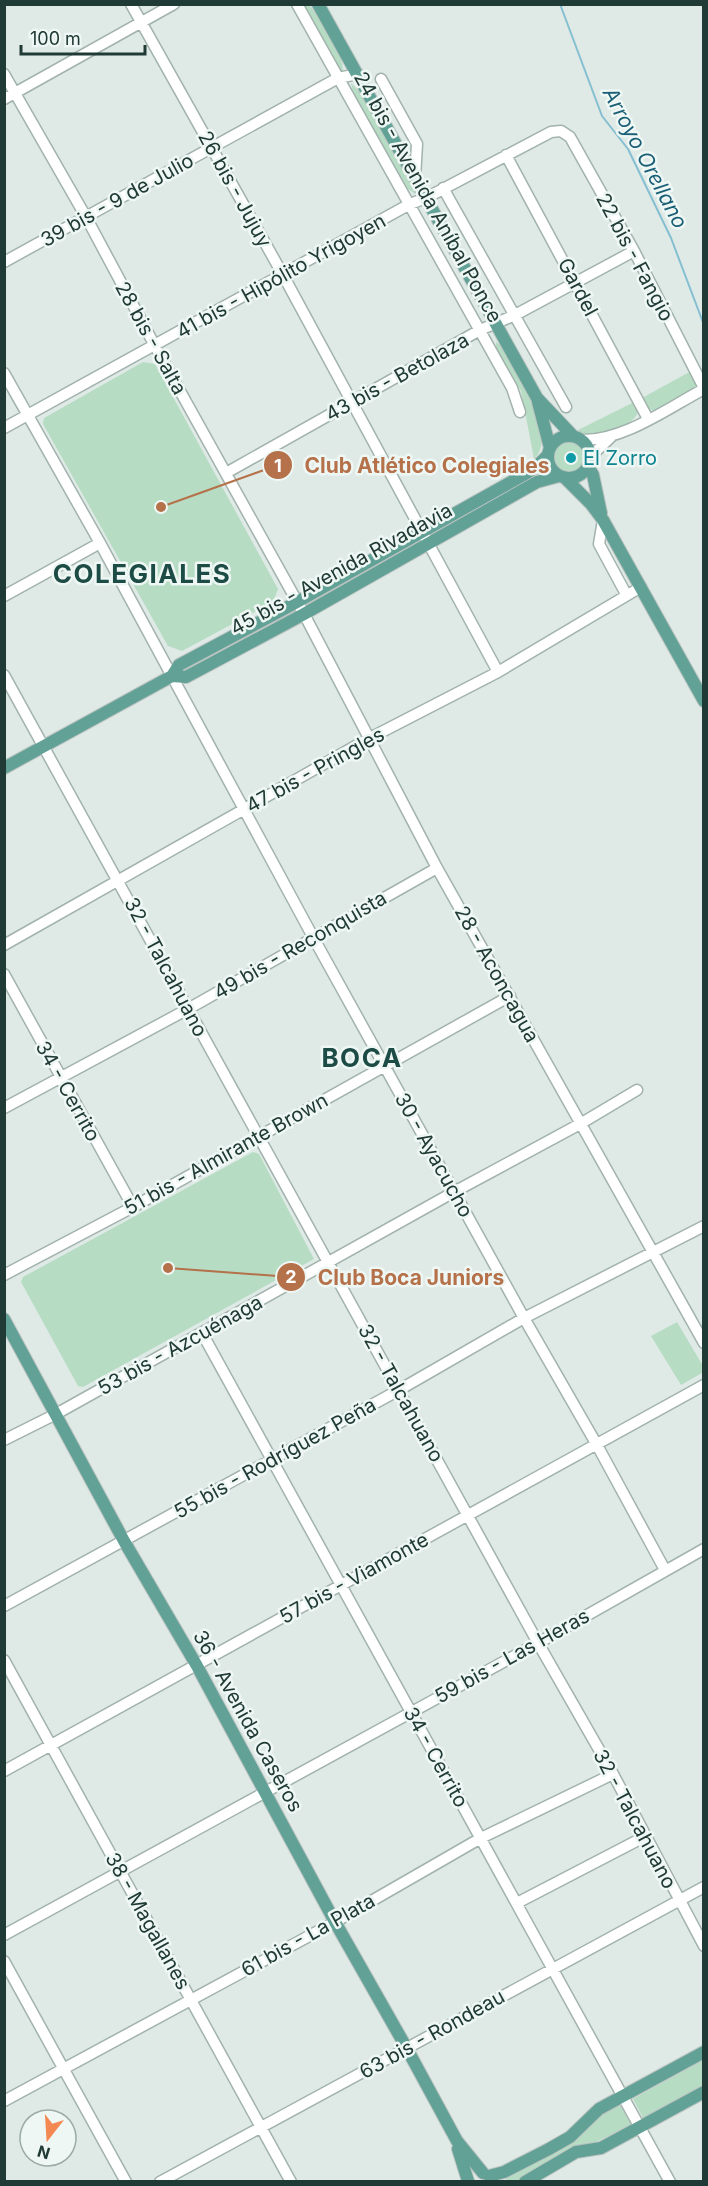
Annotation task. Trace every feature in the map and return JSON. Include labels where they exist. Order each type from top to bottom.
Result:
[{"type":"main road","name":"24 bis - Avenida Aníbal Ponce","points":[[318,4],[537,398],[576,438]]},
{"type":"main road","name":"24 bis - Avenida Aníbal Ponce","points":[[537,398],[549,451]]},
{"type":"main road","points":[[603,520],[585,444],[576,438],[559,438],[549,451],[550,467],[591,504],[603,520],[704,701]]},
{"type":"main road","name":"45 bis - Avenida Rivadavia","points":[[172,676],[186,677],[304,614],[537,467],[549,451]]},
{"type":"main road","points":[[562,477],[574,478],[583,473],[589,461]]},
{"type":"main road","name":"45 bis - Avenida Rivadavia","points":[[4,768],[172,676],[179,664],[297,602],[537,482],[562,477]]},
{"type":"main road","name":"36 - Avenida Caseros","points":[[4,1319],[124,1541],[197,1666],[335,1922],[457,2141],[489,2177]]},
{"type":"main road","points":[[468,2181],[471,2176],[489,2177],[504,2172],[549,2149],[570,2137],[599,2109],[704,2052]]},
{"type":"main road","points":[[525,2181],[576,2152],[601,2148],[704,2092]]},
{"type":"main road","name":"36 - Avenida Caseros","points":[[457,2141],[468,2181]]},
{"type":"street","name":"26 bis - Jujuy","points":[[132,4],[213,147],[498,672]]},
{"type":"street","points":[[4,99],[174,4]]},
{"type":"street","name":"24 bis - Avenida Aníbal Ponce","points":[[297,4],[512,388],[520,412]]},
{"type":"street","name":"28 bis - Salta","points":[[4,74],[86,217],[297,602]]},
{"type":"street","name":"39 bis - 9 de Julio","points":[[4,261],[338,78],[358,74]]},
{"type":"street","name":"24 bis - Avenida Aníbal Ponce","points":[[381,79],[417,144],[415,178]]},
{"type":"street","name":"41 bis - Hipólito Yrigoyen","points":[[4,428],[410,204],[426,198],[551,132],[561,131]]},
{"type":"street","name":"22 bis - Fangio","points":[[561,131],[570,137],[634,251],[704,388]]},
{"type":"street","name":"Gardel","points":[[506,155],[648,419]]},
{"type":"street","name":"24 bis - Avenida Aníbal Ponce","points":[[443,188],[566,407]]},
{"type":"street","name":"43 bis - Betolaza","points":[[226,473],[480,330],[515,315],[634,251]]},
{"type":"street","name":"30 - Ayacucho","points":[[4,373],[100,543],[313,937],[665,1570]]},
{"type":"street","points":[[576,438],[593,440],[611,436],[648,419],[704,388]]},
{"type":"street","points":[[589,461],[611,436]]},
{"type":"street","points":[[603,520],[598,544],[626,594]]},
{"type":"street","points":[[4,596],[100,543]]},
{"type":"street","name":"47 bis - Pringles","points":[[4,945],[368,739],[498,672],[641,587]]},
{"type":"street","name":"28 - Aconcagua","points":[[297,602],[437,868],[704,1343]]},
{"type":"street","name":"32 - Talcahuano","points":[[4,675],[469,1514],[538,1643],[613,1774],[677,1899],[704,1946]]},
{"type":"street","name":"49 bis - Reconquista","points":[[4,1108],[188,1009],[437,868]]},
{"type":"street","name":"34 - Cerrito","points":[[4,974],[133,1207]]},
{"type":"street","name":"51 bis - Almirante Brown","points":[[4,1275],[133,1207],[510,996]]},
{"type":"street","name":"53 bis - Azcuénaga","points":[[4,1440],[56,1414],[580,1124],[637,1090]]},
{"type":"street","name":"55 bis - Rodríguez Peña","points":[[4,1606],[399,1390],[524,1318],[704,1226]]},
{"type":"street","name":"34 - Cerrito","points":[[202,1333],[670,2181]]},
{"type":"street","name":"57 bis - Viamonte","points":[[4,1771],[704,1385]]},
{"type":"street","name":"59 bis - Las Heras","points":[[4,1935],[538,1643],[704,1549]]},
{"type":"street","name":"38 - Magallanes","points":[[4,1660],[291,2181]]},
{"type":"street","name":"61 bis - La Plata","points":[[4,2102],[335,1922],[481,1838],[613,1774]]},
{"type":"street","points":[[517,1903],[646,1836]]},
{"type":"street","name":"63 bis - Rondeau","points":[[160,2181],[262,2128],[677,1899],[704,1887]]},
{"type":"street","points":[[4,1961],[126,2181]]},
{"type":"green space","points":[[302,5],[309,5],[325,27],[340,55],[343,72],[338,67]]},
{"type":"green space","points":[[351,83],[365,97],[415,187],[415,194],[408,189],[353,93]]},
{"type":"green space","points":[[496,342],[502,346],[517,370],[539,418],[542,433],[541,447],[534,459],[521,391],[496,347]]},
{"type":"green space","points":[[143,362],[155,364],[278,589],[273,602],[182,651],[168,646],[43,424],[44,418]]},
{"type":"green space","points":[[693,370],[700,385],[655,411],[649,409],[642,398]]},
{"type":"green space","points":[[634,402],[639,411],[623,427],[586,436],[578,430]]},
{"type":"green space","points":[[569,440],[581,445],[586,457],[581,469],[569,474],[557,469],[552,457],[557,445]]},
{"type":"green space","points":[[253,1152],[259,1154],[314,1259],[83,1387],[78,1386],[21,1282],[23,1277]]},
{"type":"green space","points":[[677,1322],[703,1366],[702,1373],[681,1385],[651,1336]]},
{"type":"green space","points":[[703,2060],[703,2085],[643,2118],[633,2099]]},
{"type":"green space","points":[[620,2105],[631,2125],[594,2143],[582,2145],[517,2181],[507,2181],[505,2177],[597,2117]]},
{"type":"waterway","name":"Arroyo Orellano","points":[[560,4],[602,116],[628,149],[671,238],[704,325]]},
{"type":"place","name":"El Zorro","points":[[571,458]]},
{"type":"place","name":"Club Atlético Colegiales","points":[[161,507]]},
{"type":"place","name":"Club Boca Juniors","points":[[168,1268]]},
{"type":"district","name":"COLEGIALES","points":[[142,574]]},
{"type":"district","name":"BOCA","points":[[362,1058]]}]
